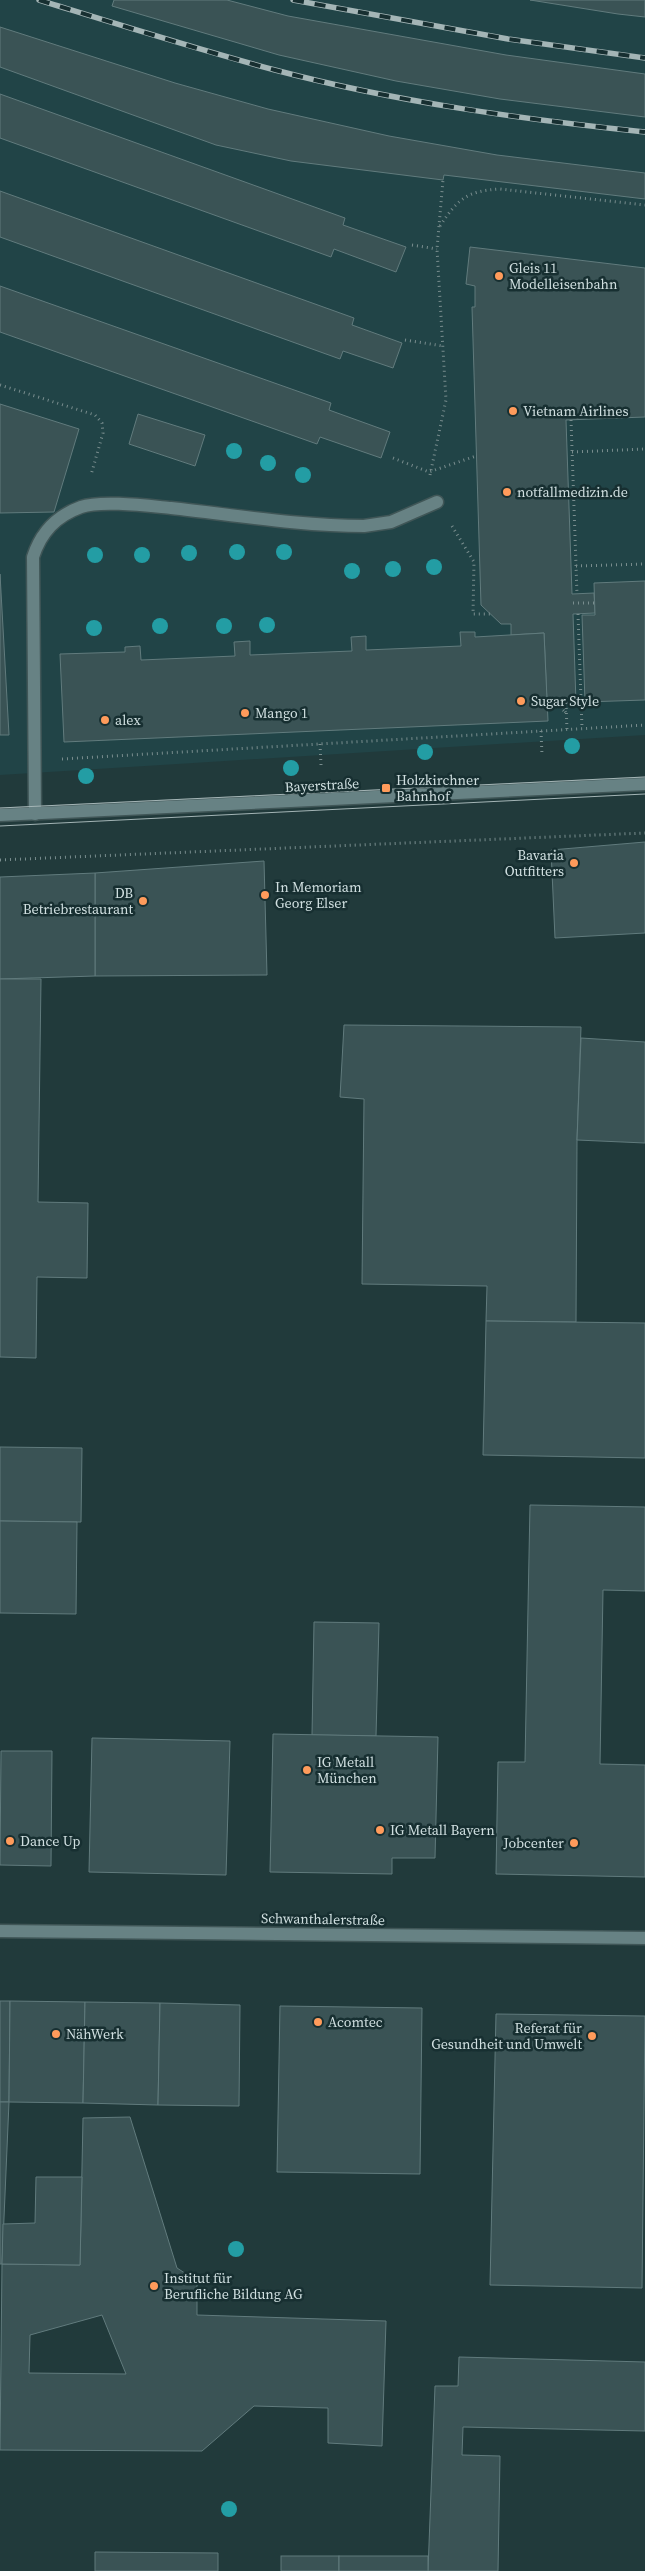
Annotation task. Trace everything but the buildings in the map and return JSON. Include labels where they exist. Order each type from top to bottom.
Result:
[{"type":"street","points":[[35,814],[33,557],[46,529],[62,516],[82,506],[148,506],[364,526],[391,522],[437,502]]},
{"type":"street","name":"Bayerstraße","points":[[0,815],[645,784]]},
{"type":"street","name":"Schwanthalerstraße","points":[[0,1931],[645,1938]]},
{"type":"path","points":[[443,180],[437,249],[446,400],[429,472],[437,502],[474,562],[473,614],[491,614]]},
{"type":"path","points":[[439,227],[458,200],[469,194],[484,190],[500,189],[645,205]]},
{"type":"path","points":[[412,245],[437,249]]},
{"type":"path","points":[[405,340],[443,346]]},
{"type":"path","points":[[0,385],[94,415],[102,423],[103,433],[82,506]]},
{"type":"path","points":[[571,420],[577,594]]},
{"type":"path","points":[[572,452],[645,449]]},
{"type":"path","points":[[393,458],[429,472],[476,456]]},
{"type":"path","points":[[576,566],[645,564]]},
{"type":"path","points":[[573,604],[594,604]]},
{"type":"path","points":[[578,614],[582,728]]},
{"type":"path","points":[[556,703],[566,713]]},
{"type":"path","points":[[563,703],[566,713],[567,730]]},
{"type":"path","points":[[34,760],[645,725]]},
{"type":"path","points":[[541,731],[542,755]]},
{"type":"path","points":[[320,744],[321,766]]},
{"type":"path","points":[[0,860],[645,834]]},
{"type":"shaded area","points":[[0,0],[645,0],[645,735],[0,775]]},
{"type":"tram line","points":[[0,808],[645,777]]},
{"type":"tram line","points":[[0,826],[645,794]]},
{"type":"railway","points":[[39,0],[245,62],[366,91],[505,115],[645,132]]},
{"type":"railway","points":[[293,0],[508,39],[645,58]]},
{"type":"place","name":"Gleis 11 Modelleisenbahn","points":[[499,276]]},
{"type":"place","name":"Vietnam Airlines","points":[[513,411]]},
{"type":"place","name":"notfallmedizin.de","points":[[507,492]]},
{"type":"place","name":"Sugar Style","points":[[521,701]]},
{"type":"place","name":"Mango 1","points":[[245,713]]},
{"type":"place","name":"alex","points":[[105,720]]},
{"type":"place","name":"Holzkirchner Bahnhof","points":[[386,788]]},
{"type":"place","name":"Bavaria Outfitters","points":[[574,863]]},
{"type":"place","name":"In Memoriam Georg Elser","points":[[265,895]]},
{"type":"place","name":"DB Betriebrestaurant","points":[[143,901]]},
{"type":"place","name":"IG Metall München","points":[[307,1770]]},
{"type":"place","name":"IG Metall Bayern","points":[[380,1830]]},
{"type":"place","name":"Dance Up","points":[[10,1841]]},
{"type":"place","name":"Jobcenter","points":[[574,1843]]},
{"type":"place","name":"Acomtec","points":[[318,2022]]},
{"type":"place","name":"NähWerk","points":[[56,2034]]},
{"type":"place","name":"Referat für Gesundheit und Umwelt","points":[[592,2036]]},
{"type":"place","name":"Institut für Berufliche Bildung AG","points":[[154,2286]]}]
